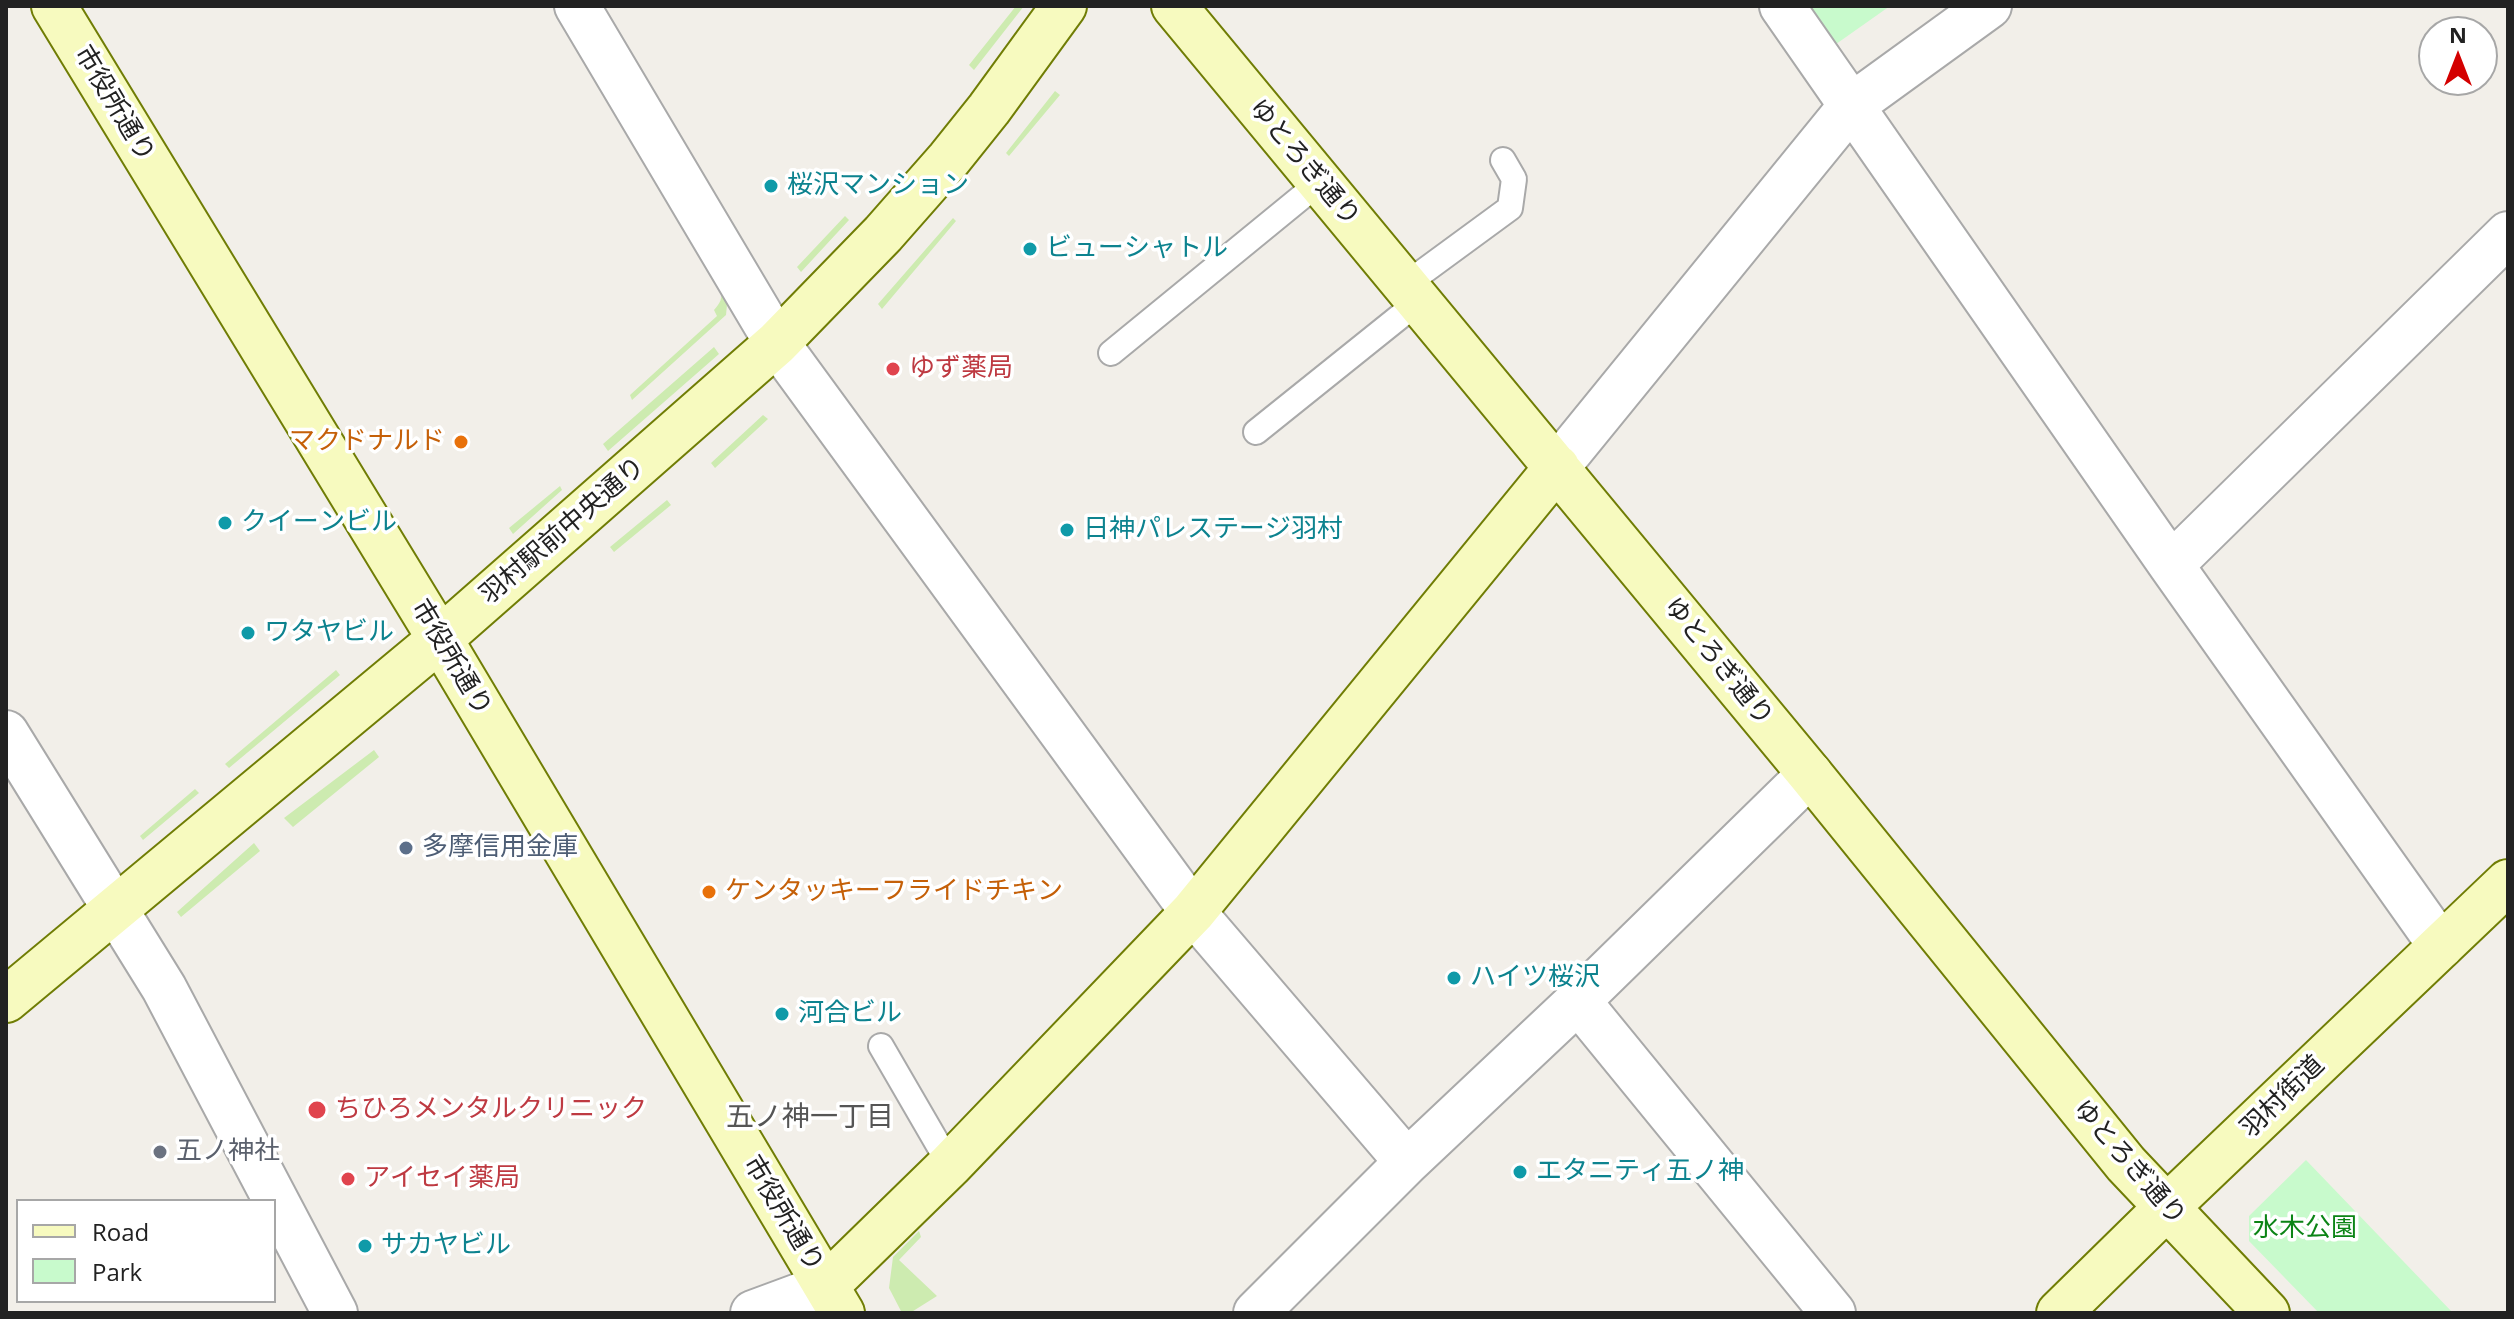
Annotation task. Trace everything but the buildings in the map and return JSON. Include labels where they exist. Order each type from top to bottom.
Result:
[{"type":"street","name":"市役所通り","points":[[54,6],[440,639],[834,1300]]},
{"type":"street","points":[[577,6],[777,343],[1193,912],[1407,1162]]},
{"type":"street","name":"羽村駅前中央通り","points":[[6,1000],[440,639],[777,343],[883,234],[949,159],[1064,6]]},
{"type":"street","name":"ゆとろぎ通り","points":[[1174,6],[1810,774],[2126,1164],[2267,1313]]},
{"type":"street","points":[[1782,6],[2441,946]]},
{"type":"street","points":[[753,1313],[834,1300],[950,1165],[1193,912],[1851,106],[1989,6]]},
{"type":"street","points":[[2171,565],[2508,234]]},
{"type":"street","points":[[6,733],[164,988],[275,1199]]},
{"type":"street","points":[[1262,1311],[1407,1162],[1578,1001],[1810,774]]},
{"type":"street","name":"羽村街道","points":[[2059,1313],[2508,882]]},
{"type":"street","points":[[1578,1001],[1833,1313]]},
{"type":"street","points":[[276,1201],[335,1313]]},
{"type":"lane","points":[[1256,432],[1510,208],[1514,179],[1503,160]]},
{"type":"lane","points":[[1111,353],[1320,182]]},
{"type":"lane","points":[[881,1046],[950,1165]]},
{"type":"green space","points":[[1016,6],[1024,6],[974,70],[969,65]]},
{"type":"green space","points":[[1795,6],[1890,6],[1829,49]]},
{"type":"green space","points":[[1055,91],[1060,95],[1009,156],[1006,153]]},
{"type":"green space","points":[[845,216],[849,220],[801,272],[797,267]]},
{"type":"green space","points":[[953,218],[956,221],[882,309],[878,304]]},
{"type":"green space","points":[[723,286],[728,294],[726,315],[632,400],[630,395],[717,316],[714,310],[721,300],[719,288]]},
{"type":"green space","points":[[714,347],[719,354],[608,451],[603,444]]},
{"type":"green space","points":[[763,415],[768,419],[715,468],[711,463]]},
{"type":"green space","points":[[560,486],[562,490],[513,534],[509,528]]},
{"type":"green space","points":[[667,500],[671,505],[614,552],[610,547]]},
{"type":"green space","points":[[336,670],[340,675],[229,768],[225,764]]},
{"type":"green space","points":[[374,750],[379,757],[293,827],[284,818]]},
{"type":"green space","points":[[195,789],[199,793],[143,840],[140,836]]},
{"type":"green space","points":[[254,843],[260,851],[181,917],[177,912]]},
{"type":"green space","name":"水木公園","points":[[2306,1160],[2453,1313],[2319,1313],[2249,1241],[2249,1216]]},
{"type":"green space","points":[[919,1231],[921,1237],[899,1260],[937,1296],[910,1313],[902,1313],[889,1288],[893,1257]]},
{"type":"place","name":"桜沢マンション","points":[[771,186]]},
{"type":"place","name":"ビューシャトル","points":[[1030,249]]},
{"type":"place","name":"ゆず薬局","points":[[893,369]]},
{"type":"place","name":"マクドナルド","points":[[461,442]]},
{"type":"place","name":"クイーンビル","points":[[225,523]]},
{"type":"place","name":"日神パレステージ羽村","points":[[1067,530]]},
{"type":"place","name":"ワタヤビル","points":[[248,633]]},
{"type":"place","name":"多摩信用金庫","points":[[406,848]]},
{"type":"place","name":"ケンタッキーフライドチキン","points":[[709,892]]},
{"type":"place","name":"ハイツ桜沢","points":[[1454,978]]},
{"type":"place","name":"河合ビル","points":[[782,1014]]},
{"type":"place","name":"ちひろメンタルクリニック","points":[[317,1110]]},
{"type":"place","name":"五ノ神社","points":[[160,1152]]},
{"type":"place","name":"エタニティ五ノ神","points":[[1520,1172]]},
{"type":"place","name":"アイセイ薬局","points":[[348,1179]]},
{"type":"place","name":"サカヤビル","points":[[365,1246]]},
{"type":"district","name":"五ノ神一丁目","points":[[810,1118]]}]
